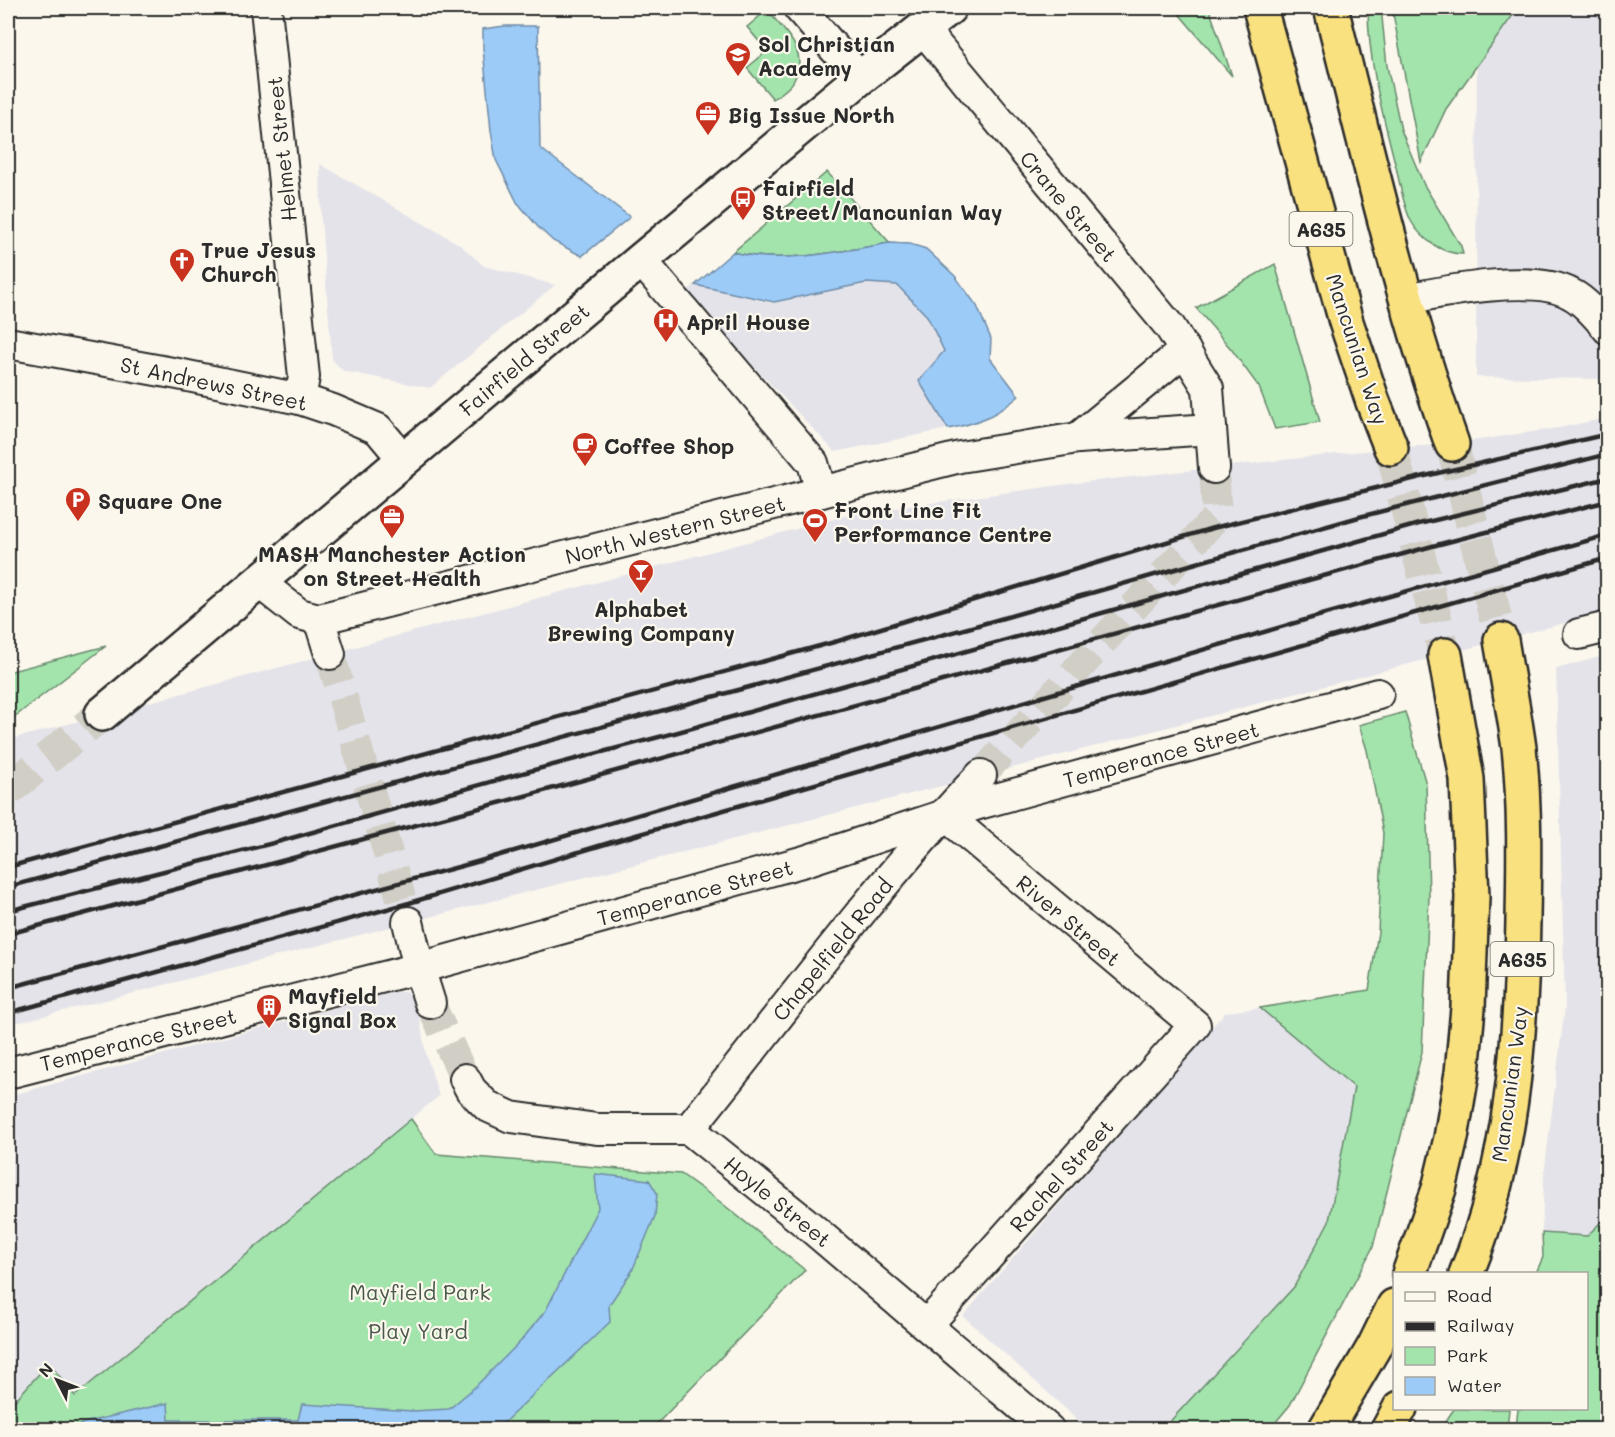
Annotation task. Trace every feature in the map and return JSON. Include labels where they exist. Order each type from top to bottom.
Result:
[{"type":"highway","name":"Mancunian Way","points":[[1260,8],[1346,322],[1391,448]]},
{"type":"highway","name":"A635","points":[[1331,8],[1406,299],[1426,370],[1452,444]]},
{"type":"highway","name":"Mancunian Way","points":[[1467,1272],[1492,1197],[1512,1097],[1521,1008],[1525,834],[1519,748],[1501,640]]},
{"type":"highway","name":"A635","points":[[1409,1272],[1439,1189],[1451,1138],[1462,1073],[1468,1008],[1472,897],[1467,778],[1445,655]]},
{"type":"highway","points":[[1325,1430],[1374,1347],[1393,1309]]},
{"type":"highway","points":[[1388,1430],[1399,1410]]},
{"type":"main road","name":"Fairfield Street","points":[[102,714],[641,260],[860,78],[949,8]]},
{"type":"street","name":"Helmet Street","points":[[266,8],[303,370],[300,399]]},
{"type":"street","points":[[799,8],[860,78]]},
{"type":"street","name":"Crane Street","points":[[923,29],[1170,327],[1208,388],[1211,429]]},
{"type":"street","points":[[641,260],[813,463],[821,492]]},
{"type":"street","points":[[1406,299],[1454,290],[1523,284],[1548,285],[1571,294],[1604,317]]},
{"type":"street","name":"St Andrews Street","points":[[8,343],[300,399],[378,429],[403,459]]},
{"type":"street","points":[[1078,438],[1185,350]]},
{"type":"street","points":[[1211,429],[1214,468]]},
{"type":"street","name":"North Western Street","points":[[319,619],[960,457],[1078,438],[1211,429]]},
{"type":"street","points":[[260,583],[299,614],[319,619],[330,654]]},
{"type":"street","name":"Temperance Street","points":[[8,1073],[418,968],[805,861],[944,814],[1378,694]]},
{"type":"street","name":"Chapelfield Road","points":[[689,1129],[888,878],[981,775]]},
{"type":"street","name":"River Street","points":[[944,814],[1195,1025]]},
{"type":"street","points":[[408,922],[418,968],[430,1002]]},
{"type":"street","name":"Rachel Street","points":[[927,1325],[1195,1025]]},
{"type":"street","points":[[465,1079],[471,1090],[487,1106],[511,1117],[597,1129],[689,1129]]},
{"type":"street","name":"Hoyle Street","points":[[689,1129],[807,1224],[1049,1430]]},
{"type":"shaded area","points":[[1477,8],[1607,8],[1607,379],[1476,377]]},
{"type":"shaded area","points":[[320,164],[459,244],[484,266],[555,285],[430,388],[343,371],[332,359],[321,219]]},
{"type":"shaded area","points":[[866,283],[897,285],[927,316],[944,351],[919,381],[948,429],[835,452],[684,293],[695,285],[772,303]]},
{"type":"shaded area","points":[[1607,418],[1607,612],[1004,770],[8,1025],[8,740],[852,514],[1068,484],[1391,448],[1452,444]]},
{"type":"shaded area","points":[[1607,655],[1607,1429],[1588,1410],[1588,1272],[1546,1272],[1542,1233],[1544,1175],[1565,1006],[1556,669]]},
{"type":"shaded area","points":[[394,992],[405,992],[414,996],[426,1054],[439,1096],[75,1397],[8,1408],[8,1096]]},
{"type":"shaded area","points":[[1260,1008],[1354,1087],[1329,1221],[1294,1287],[1163,1429],[1088,1429],[963,1316],[1225,1012]]},
{"type":"green space","points":[[470,8],[573,8],[573,11],[470,11]]},
{"type":"green space","points":[[1174,8],[1209,8],[1232,76]]},
{"type":"green space","points":[[1368,8],[1381,8],[1387,66],[1401,130],[1424,185],[1461,246],[1463,254],[1447,251],[1433,244],[1420,234],[1408,215],[1377,88]]},
{"type":"green space","points":[[1392,8],[1518,8],[1446,109],[1421,162]]},
{"type":"green space","points":[[767,10],[793,42],[799,60],[798,70],[792,83],[773,99],[747,68],[767,51],[747,27]]},
{"type":"green space","points":[[827,172],[890,243],[791,257],[751,256],[733,252]]},
{"type":"green space","points":[[1275,264],[1320,422],[1275,429],[1259,387],[1232,350],[1196,308]]},
{"type":"green space","points":[[106,646],[8,722],[8,672]]},
{"type":"green space","points":[[1405,712],[1426,784],[1429,897],[1422,1052],[1373,1247],[1290,1405],[1270,1429],[1163,1429],[1294,1287],[1329,1221],[1354,1087],[1260,1008],[1369,990],[1378,932],[1383,833],[1367,750],[1359,725]]},
{"type":"green space","name":"Mayfield Park","points":[[411,1119],[436,1154],[681,1174],[719,1201],[805,1270],[652,1429],[8,1430],[8,1408],[49,1363],[75,1396]]},
{"type":"green space","points":[[1607,1216],[1607,1429],[1516,1429],[1518,1410],[1588,1410],[1588,1272],[1536,1272],[1543,1257],[1542,1233],[1587,1236]]},
{"type":"green space","points":[[1453,1410],[1509,1410],[1507,1429],[1440,1429]]},
{"type":"water","points":[[538,26],[540,148],[630,217],[582,256],[553,241],[538,227],[517,202],[496,160],[491,131],[483,29]]},
{"type":"water","points":[[890,243],[910,244],[926,249],[955,276],[977,306],[991,339],[990,358],[1019,396],[1002,409],[978,421],[948,429],[919,381],[944,351],[927,316],[897,285],[866,283],[774,302],[695,285],[733,252],[751,256],[791,257]]},
{"type":"water","points":[[595,1174],[649,1180],[657,1193],[655,1216],[632,1271],[609,1305],[610,1322],[497,1429],[72,1429],[83,1423],[168,1403],[169,1420],[298,1420],[302,1404],[413,1411],[449,1409],[475,1387],[520,1342],[546,1310],[598,1208]]},
{"type":"tunnel","points":[[1452,444],[1501,640]]},
{"type":"tunnel","points":[[1391,448],[1445,655]]},
{"type":"tunnel","points":[[981,775],[1217,516],[1214,468]]},
{"type":"tunnel","points":[[330,654],[408,922]]},
{"type":"tunnel","points":[[8,790],[102,714]]},
{"type":"tunnel","points":[[430,1003],[465,1079]]},
{"type":"railway","points":[[8,867],[838,641],[1213,528],[1608,434]]},
{"type":"railway","points":[[8,887],[968,628],[1359,517],[1608,454]]},
{"type":"railway","points":[[8,911],[281,841],[1419,524],[1608,478]]},
{"type":"railway","points":[[8,934],[536,793],[1436,545],[1608,501]]},
{"type":"railway","points":[[8,988],[473,863],[1322,615],[1608,535]]},
{"type":"railway","points":[[8,1013],[409,903],[622,839],[1608,558]]},
{"type":"place","name":"Sol Christian Academy","points":[[738,78]]},
{"type":"place","name":"Big Issue North","points":[[708,137]]},
{"type":"place","name":"Fairfield Street/Mancunian Way","points":[[743,222]]},
{"type":"place","name":"True Jesus Church","points":[[182,284]]},
{"type":"place","name":"April House","points":[[666,344]]},
{"type":"place","name":"Coffee Shop","points":[[585,468]]},
{"type":"place","name":"Square One","points":[[78,523]]},
{"type":"place","name":"MASH Manchester Action on Street Health","points":[[392,540]]},
{"type":"place","name":"Front Line Fit Performance Centre","points":[[815,544]]},
{"type":"place","name":"Alphabet Brewing Company","points":[[641,595]]},
{"type":"place","name":"Mayfield Signal Box","points":[[269,1030]]},
{"type":"park label","name":"Play Yard","points":[[418,1330]]}]
